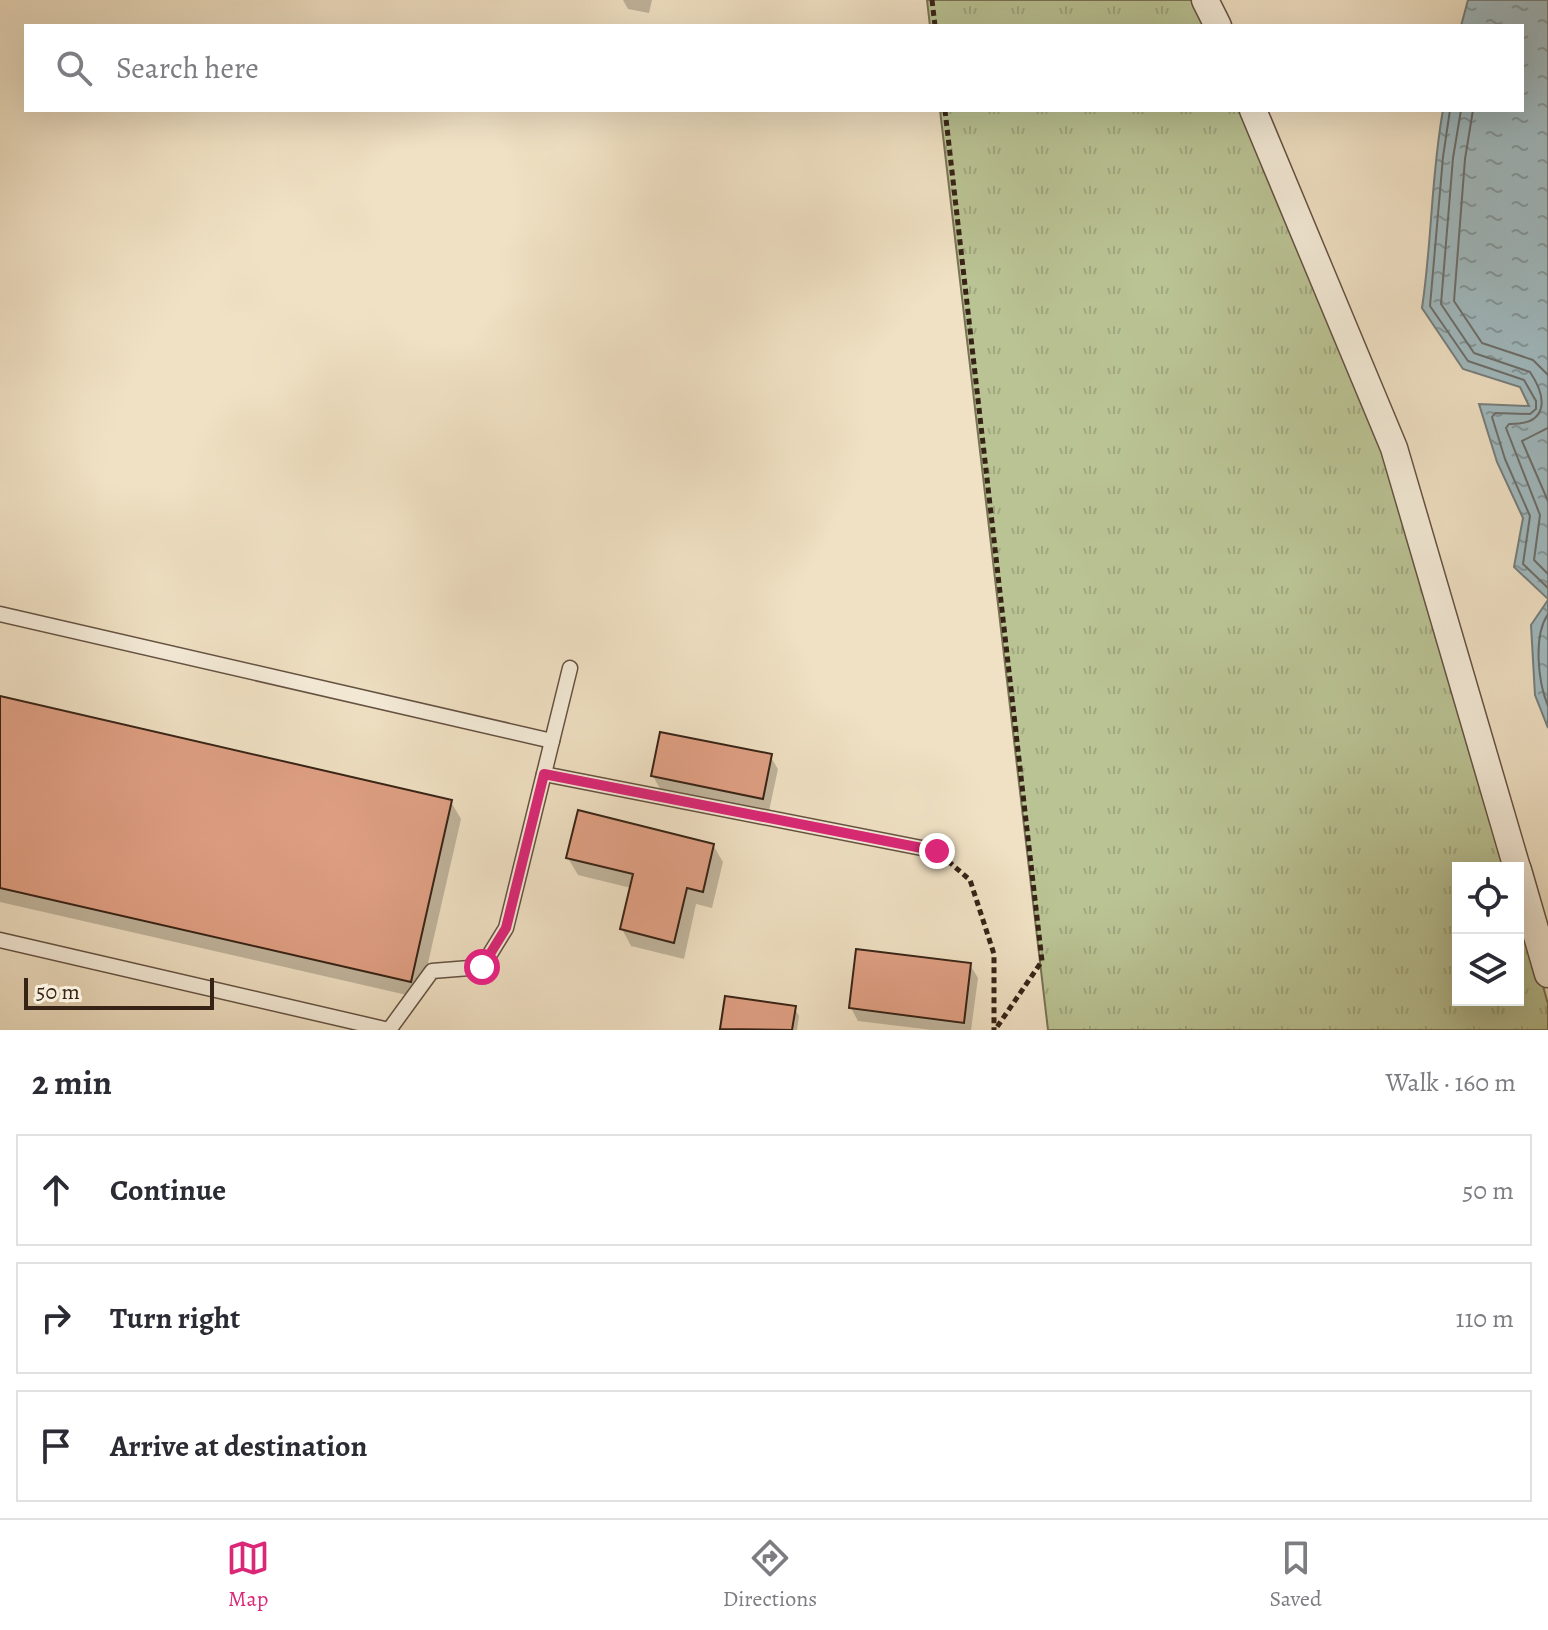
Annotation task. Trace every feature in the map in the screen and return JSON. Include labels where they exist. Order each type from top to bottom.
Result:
[{"type":"street","points":[[1205,0],[1217,24]]},
{"type":"street","points":[[1254,112],[1394,448],[1516,862]]},
{"type":"street","points":[[1524,890],[1548,974]]},
{"type":"lane","points":[[0,614],[552,741]]},
{"type":"lane","points":[[0,940],[389,1030],[432,971],[482,967],[506,928],[570,668]]},
{"type":"lane","points":[[544,774],[937,851]]},
{"type":"path","points":[[932,0],[935,24]]},
{"type":"path","points":[[945,112],[1042,961],[994,1030]]},
{"type":"path","points":[[937,851],[970,880],[994,954],[994,1030]]},
{"type":"green space","points":[[927,0],[1196,0],[1208,24],[930,24]]},
{"type":"green space","points":[[940,112],[1247,112],[1390,451],[1508,862],[1452,862],[1452,1006],[1524,1006],[1524,917],[1548,1004],[1548,1030],[1048,1030]]},
{"type":"water","points":[[1468,0],[1548,0],[1548,599],[1514,567],[1523,518],[1497,462],[1479,404],[1529,406],[1520,387],[1463,369],[1422,308],[1443,112],[1524,112],[1524,24],[1462,24]]},
{"type":"water","points":[[1548,600],[1548,728],[1535,695],[1531,625]]},
{"type":"building","points":[[0,696],[452,800],[411,982],[0,888]]},
{"type":"building","points":[[660,732],[772,754],[763,799],[651,776]]},
{"type":"building","points":[[578,810],[714,844],[703,892],[687,888],[674,943],[620,929],[633,874],[566,858]]},
{"type":"building","points":[[856,949],[971,963],[964,1023],[849,1008]]},
{"type":"building","points":[[725,996],[796,1006],[792,1030],[720,1029]]},
{"type":"route","points":[[482,967],[506,928],[544,774],[937,851]]}]
